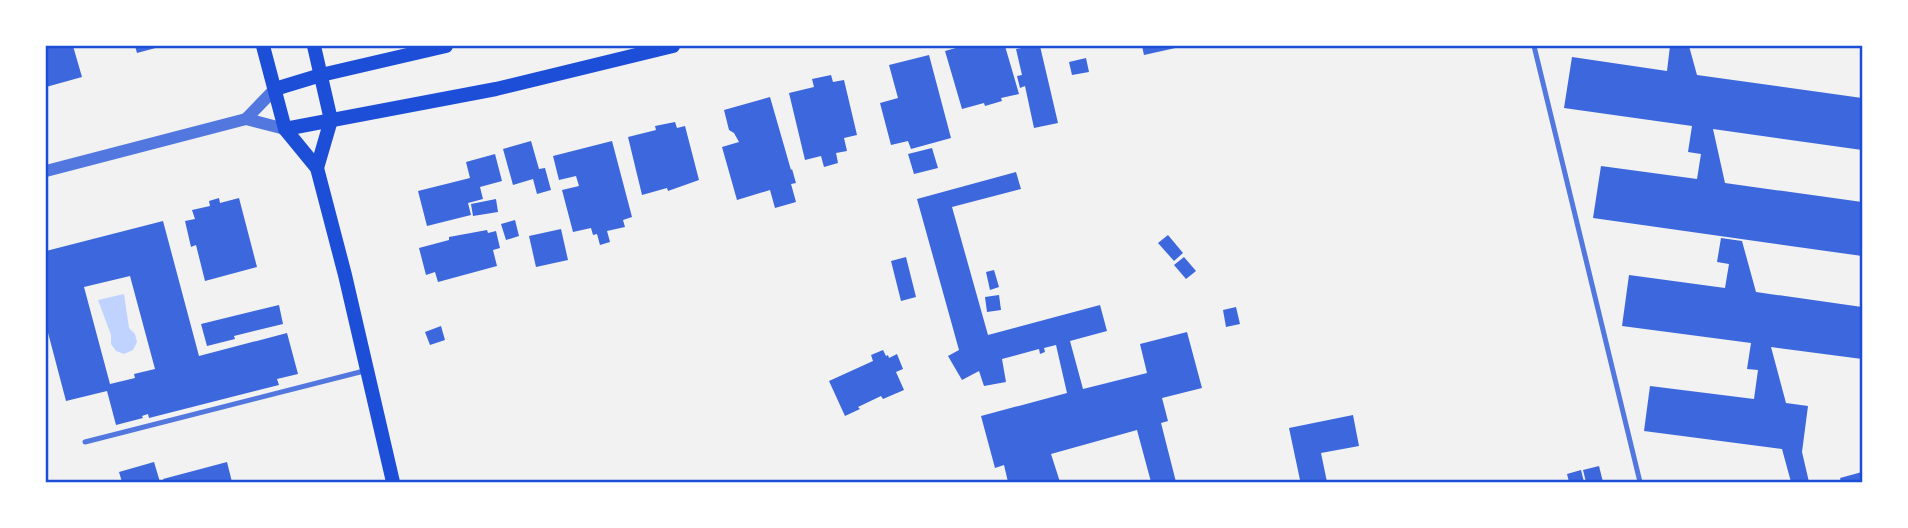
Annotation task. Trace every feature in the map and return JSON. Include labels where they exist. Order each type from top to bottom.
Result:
[{"type":"main road","points":[[263,46],[285,129],[317,168],[393,482]]},
{"type":"main road","points":[[314,46],[331,120],[317,168]]},
{"type":"main road","points":[[275,89],[321,75],[446,46]]},
{"type":"main road","points":[[285,129],[496,89],[673,46]]},
{"type":"street","points":[[246,119],[275,89]]},
{"type":"street","points":[[46,171],[246,119],[285,129]]},
{"type":"lane","points":[[1534,46],[1640,482]]},
{"type":"lane","points":[[85,442],[368,370]]},
{"type":"water","points":[[124,294],[129,328],[135,334],[137,342],[133,350],[124,354],[116,351],[111,344],[111,335],[98,300]]},
{"type":"building","points":[[46,46],[73,46],[82,77],[46,87]]},
{"type":"building","points":[[135,46],[163,46],[137,53]]},
{"type":"building","points":[[963,46],[1005,46],[1019,94],[1001,98],[1002,101],[985,106],[984,103],[962,109],[945,51]]},
{"type":"building","points":[[1040,46],[1058,123],[1034,128],[1025,86],[1020,88],[1017,76],[1022,75],[1016,49]]},
{"type":"building","points":[[1142,46],[1180,46],[1180,47],[1144,55]]},
{"type":"building","points":[[1670,46],[1689,46],[1697,75],[1862,98],[1862,150],[1713,129],[1725,183],[1862,202],[1862,256],[1593,218],[1601,166],[1697,179],[1701,154],[1688,152],[1692,126],[1564,108],[1572,57],[1667,71]]},
{"type":"building","points":[[929,55],[951,138],[911,149],[908,141],[891,145],[880,103],[898,98],[889,65]]},
{"type":"building","points":[[1086,58],[1089,72],[1072,75],[1069,62]]},
{"type":"building","points":[[831,75],[833,82],[844,80],[857,135],[844,138],[847,151],[836,153],[838,163],[824,167],[821,156],[805,160],[789,93],[814,87],[812,79]]},
{"type":"building","points":[[770,97],[796,183],[791,184],[796,202],[775,208],[770,190],[737,200],[722,147],[739,142],[729,130],[724,110]]},
{"type":"building","points":[[675,122],[677,128],[685,126],[699,180],[668,191],[667,188],[642,195],[628,137],[656,130],[655,126]]},
{"type":"building","points":[[531,141],[539,169],[545,168],[551,190],[537,194],[533,179],[513,185],[503,149]]},
{"type":"building","points":[[612,141],[632,217],[623,220],[625,227],[607,231],[610,242],[600,245],[597,234],[593,235],[591,228],[573,232],[562,190],[579,186],[576,176],[559,180],[553,156]]},
{"type":"building","points":[[932,148],[938,168],[914,174],[908,154]]},
{"type":"building","points":[[495,154],[502,181],[480,187],[483,199],[468,203],[471,215],[427,226],[418,191],[470,178],[466,162]]},
{"type":"building","points":[[1016,172],[1021,189],[952,207],[988,335],[1100,305],[1107,331],[1070,341],[1083,389],[1147,373],[1140,344],[1187,332],[1202,388],[1162,398],[1168,421],[1161,423],[1176,482],[1151,482],[1137,430],[1051,454],[1060,482],[1008,482],[1004,465],[995,468],[981,416],[1067,393],[1056,345],[1044,348],[1045,352],[1040,354],[1039,349],[1002,359],[1006,382],[984,386],[979,371],[962,380],[948,356],[959,350],[917,199]]},
{"type":"building","points":[[219,198],[220,203],[239,198],[257,267],[205,281],[196,245],[191,247],[185,221],[195,219],[192,210],[210,206],[209,201]]},
{"type":"building","points":[[496,199],[498,212],[473,216],[471,204]]},
{"type":"building","points":[[515,220],[519,236],[506,240],[501,224]]},
{"type":"building","points":[[163,221],[199,356],[287,333],[298,374],[277,379],[279,385],[149,418],[148,414],[142,416],[143,418],[116,425],[107,391],[66,401],[46,325],[46,251]],"holes":[[[130,276],[155,369],[134,374],[135,378],[110,384],[84,287]]]},
{"type":"building","points":[[561,229],[568,260],[536,267],[529,236]]},
{"type":"building","points":[[487,230],[488,233],[496,231],[500,248],[493,250],[497,266],[438,282],[435,272],[426,275],[419,248],[449,240],[449,237]]},
{"type":"building","points":[[1168,235],[1183,253],[1174,261],[1158,243]]},
{"type":"building","points":[[1721,238],[1742,241],[1756,292],[1862,307],[1862,359],[1771,347],[1786,403],[1808,406],[1802,452],[1809,482],[1791,482],[1782,449],[1644,431],[1650,386],[1754,399],[1758,370],[1747,369],[1751,343],[1622,326],[1629,275],[1725,288],[1729,264],[1717,262]]},
{"type":"building","points":[[906,257],[916,297],[901,301],[891,261]]},
{"type":"building","points":[[1184,257],[1196,271],[1186,279],[1174,265]]},
{"type":"building","points":[[994,270],[999,287],[990,290],[986,272]]},
{"type":"building","points":[[999,295],[1001,310],[987,312],[985,297]]},
{"type":"building","points":[[279,305],[283,324],[207,346],[201,324]]},
{"type":"building","points":[[1236,307],[1240,324],[1226,327],[1223,310]]},
{"type":"building","points":[[441,326],[445,340],[430,345],[425,332]]},
{"type":"building","points":[[883,350],[889,358],[897,354],[903,369],[896,372],[904,390],[883,399],[881,396],[845,416],[829,381],[873,361],[871,355]]},
{"type":"building","points":[[1353,415],[1359,446],[1321,453],[1327,482],[1292,482],[1300,480],[1289,428]]},
{"type":"building","points":[[154,462],[160,482],[122,482],[119,472]]},
{"type":"building","points":[[227,462],[232,482],[164,482],[163,479]]},
{"type":"building","points":[[1599,466],[1603,482],[1586,482],[1583,470]]},
{"type":"building","points":[[1581,470],[1584,482],[1569,482],[1567,474]]},
{"type":"building","points":[[1862,472],[1862,482],[1841,482],[1840,478]]}]
